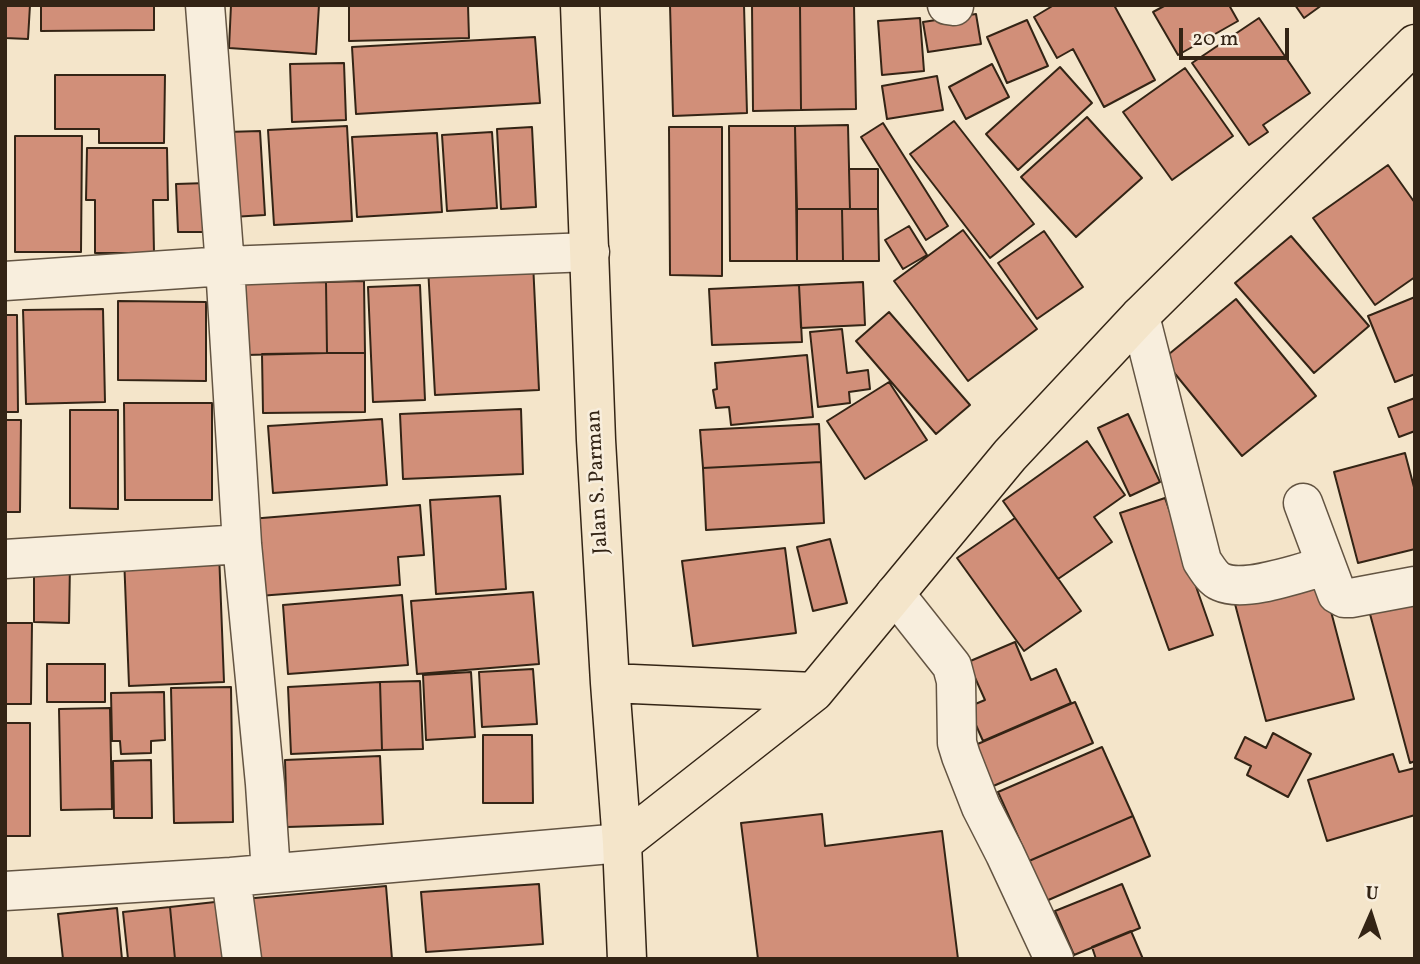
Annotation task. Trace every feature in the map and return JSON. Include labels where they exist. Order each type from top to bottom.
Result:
[{"type":"main road","name":"Jalan S. Parman","points":[[580,5],[596,440],[622,843],[626,959]]},
{"type":"main road","points":[[622,843],[814,692],[1010,454],[1140,316],[1415,44]]},
{"type":"main road","points":[[610,683],[814,692]]},
{"type":"street","points":[[205,5],[242,544],[271,873]]},
{"type":"street","points":[[947,5],[954,6]]},
{"type":"street","points":[[5,281],[225,266],[590,252]]},
{"type":"street","points":[[1140,316],[1199,550],[1207,568],[1219,581],[1250,586],[1325,566]]},
{"type":"street","points":[[1303,503],[1337,594],[1351,598],[1415,586]]},
{"type":"street","points":[[5,559],[242,544]]},
{"type":"street","points":[[895,594],[952,666],[956,681],[957,743],[961,756],[981,807],[1054,959]]},
{"type":"street","points":[[5,891],[231,877],[622,843]]},
{"type":"street","points":[[231,877],[242,959]]},
{"type":"building","points":[[5,5],[30,5],[28,39],[5,38]]},
{"type":"building","points":[[41,5],[154,5],[154,30],[41,31]]},
{"type":"building","points":[[231,5],[319,5],[316,54],[229,48]]},
{"type":"building","points":[[349,5],[468,5],[469,38],[349,41]]},
{"type":"building","points":[[670,5],[744,5],[747,113],[673,116]]},
{"type":"building","points":[[752,5],[800,5],[801,110],[753,111]]},
{"type":"building","points":[[800,5],[854,5],[856,109],[801,110]]},
{"type":"building","points":[[1054,5],[1114,5],[1155,80],[1104,107],[1073,49],[1057,58],[1034,17]]},
{"type":"building","points":[[1166,5],[1229,5],[1238,21],[1178,55],[1153,12]]},
{"type":"building","points":[[1295,5],[1322,5],[1304,18]]},
{"type":"building","points":[[976,14],[981,44],[928,52],[923,22]]},
{"type":"building","points":[[920,18],[924,71],[882,75],[878,21]]},
{"type":"building","points":[[1259,18],[1310,93],[1263,125],[1268,132],[1249,145],[1192,63]]},
{"type":"building","points":[[1027,20],[1048,66],[1007,83],[987,37]]},
{"type":"building","points":[[535,37],[540,103],[356,114],[352,47]]},
{"type":"building","points":[[344,63],[346,120],[292,122],[290,64]]},
{"type":"building","points":[[992,64],[1009,97],[966,119],[949,87]]},
{"type":"building","points":[[1060,67],[1092,103],[1018,170],[986,134]]},
{"type":"building","points":[[1185,68],[1233,136],[1172,180],[1123,112]]},
{"type":"building","points":[[55,75],[165,75],[164,143],[99,143],[99,129],[55,129]]},
{"type":"building","points":[[937,76],[943,110],[887,119],[882,86]]},
{"type":"building","points":[[1087,117],[1142,178],[1076,237],[1021,177]]},
{"type":"building","points":[[954,121],[1034,224],[990,258],[910,154]]},
{"type":"building","points":[[883,123],[948,226],[926,240],[861,137]]},
{"type":"building","points":[[848,125],[850,209],[797,209],[795,126]]},
{"type":"building","points":[[347,126],[352,221],[274,225],[268,130]]},
{"type":"building","points":[[729,126],[795,126],[797,261],[730,261]]},
{"type":"building","points":[[532,127],[536,207],[501,209],[497,129]]},
{"type":"building","points":[[669,127],[722,127],[722,276],[670,275]]},
{"type":"building","points":[[260,131],[265,215],[232,217],[226,132]]},
{"type":"building","points":[[492,132],[497,208],[447,211],[442,135]]},
{"type":"building","points":[[437,133],[442,212],[357,217],[352,137]]},
{"type":"building","points":[[15,136],[82,136],[81,252],[15,252]]},
{"type":"building","points":[[87,148],[167,148],[168,200],[153,200],[154,253],[95,253],[95,200],[86,200]]},
{"type":"building","points":[[1388,165],[1415,203],[1415,277],[1375,305],[1313,218]]},
{"type":"building","points":[[849,169],[878,169],[878,209],[850,209]]},
{"type":"building","points":[[207,183],[208,232],[178,232],[176,184]]},
{"type":"building","points":[[797,209],[842,209],[843,261],[797,261]]},
{"type":"building","points":[[842,209],[878,209],[879,261],[843,261]]},
{"type":"building","points":[[909,226],[927,255],[903,269],[885,240]]},
{"type":"building","points":[[963,230],[1037,329],[968,381],[894,281]]},
{"type":"building","points":[[1044,231],[1083,287],[1037,319],[998,263]]},
{"type":"building","points":[[1291,236],[1369,326],[1314,373],[1235,283]]},
{"type":"building","points":[[533,262],[539,390],[435,395],[428,267]]},
{"type":"building","points":[[364,281],[365,353],[327,353],[326,282]]},
{"type":"building","points":[[326,282],[327,353],[246,355],[245,283]]},
{"type":"building","points":[[863,282],[865,325],[801,328],[799,285]]},
{"type":"building","points":[[420,285],[425,400],[373,402],[368,287]]},
{"type":"building","points":[[799,285],[802,342],[712,345],[709,289]]},
{"type":"building","points":[[1415,297],[1415,374],[1395,382],[1368,316]]},
{"type":"building","points":[[1236,299],[1316,396],[1242,456],[1163,359]]},
{"type":"building","points":[[118,301],[206,302],[206,381],[118,380]]},
{"type":"building","points":[[103,309],[105,402],[26,404],[23,310]]},
{"type":"building","points":[[889,312],[970,405],[936,434],[856,341]]},
{"type":"building","points":[[5,315],[17,315],[18,412],[5,412]]},
{"type":"building","points":[[842,329],[847,373],[868,370],[870,389],[849,392],[850,403],[818,407],[810,332]]},
{"type":"building","points":[[365,353],[365,412],[263,413],[262,354]]},
{"type":"building","points":[[807,355],[813,417],[731,425],[729,407],[716,408],[713,390],[717,389],[715,363]]},
{"type":"building","points":[[889,382],[927,440],[865,479],[827,421]]},
{"type":"building","points":[[1415,398],[1415,431],[1399,437],[1388,408]]},
{"type":"building","points":[[124,403],[212,403],[212,500],[125,500]]},
{"type":"building","points":[[521,409],[523,474],[403,479],[400,414]]},
{"type":"building","points":[[70,410],[118,410],[118,509],[70,508]]},
{"type":"building","points":[[1128,414],[1160,482],[1130,496],[1098,428]]},
{"type":"building","points":[[382,419],[387,485],[273,493],[268,426]]},
{"type":"building","points":[[5,420],[21,420],[20,512],[5,512]]},
{"type":"building","points":[[819,424],[821,462],[703,468],[700,430]]},
{"type":"building","points":[[1087,441],[1125,495],[1094,517],[1112,542],[1058,579],[1003,501]]},
{"type":"building","points":[[1405,453],[1415,491],[1415,549],[1358,563],[1334,472]]},
{"type":"building","points":[[821,462],[824,523],[706,530],[703,468]]},
{"type":"building","points":[[500,496],[506,589],[436,594],[430,500]]},
{"type":"building","points":[[1165,498],[1213,635],[1169,650],[1120,513]]},
{"type":"building","points":[[420,505],[424,555],[398,557],[400,585],[259,596],[250,519]]},
{"type":"building","points":[[1015,518],[1081,611],[1024,651],[957,558]]},
{"type":"building","points":[[830,539],[847,603],[813,611],[797,547]]},
{"type":"building","points":[[785,548],[796,633],[693,646],[682,561]]},
{"type":"building","points":[[219,552],[224,682],[129,686],[124,556]]},
{"type":"building","points":[[34,563],[70,564],[69,623],[34,622]]},
{"type":"building","points":[[1323,581],[1354,699],[1266,721],[1235,604]]},
{"type":"building","points":[[533,592],[539,664],[417,674],[411,601]]},
{"type":"building","points":[[402,595],[408,665],[288,674],[283,605]]},
{"type":"building","points":[[1415,602],[1415,761],[1410,763],[1370,614]]},
{"type":"building","points":[[5,623],[32,623],[31,704],[5,704]]},
{"type":"building","points":[[1015,642],[1031,680],[1056,669],[1071,703],[983,741],[968,707],[985,700],[968,662]]},
{"type":"building","points":[[47,664],[105,664],[105,702],[47,702]]},
{"type":"building","points":[[533,669],[537,724],[482,727],[479,672]]},
{"type":"building","points":[[471,672],[475,737],[426,740],[423,675]]},
{"type":"building","points":[[420,681],[423,749],[382,750],[380,682]]},
{"type":"building","points":[[380,682],[382,750],[291,754],[288,687]]},
{"type":"building","points":[[231,687],[233,822],[174,823],[171,688]]},
{"type":"building","points":[[164,692],[165,740],[151,741],[151,753],[121,754],[120,741],[112,741],[111,693]]},
{"type":"building","points":[[1075,702],[1093,743],[991,787],[973,746]]},
{"type":"building","points":[[110,708],[112,809],[61,810],[59,709]]},
{"type":"building","points":[[5,723],[30,723],[30,836],[5,836]]},
{"type":"building","points":[[1273,733],[1311,754],[1288,797],[1247,775],[1251,766],[1235,758],[1245,737],[1266,748]]},
{"type":"building","points":[[483,735],[532,735],[533,803],[483,803]]},
{"type":"building","points":[[1102,747],[1133,816],[1029,861],[998,792]]},
{"type":"building","points":[[1393,754],[1399,772],[1415,768],[1415,815],[1327,841],[1308,780]]},
{"type":"building","points":[[380,756],[383,824],[287,827],[285,760]]},
{"type":"building","points":[[151,760],[152,818],[114,818],[113,761]]},
{"type":"building","points":[[822,814],[825,846],[942,831],[958,959],[758,959],[741,823]]},
{"type":"building","points":[[1133,816],[1150,856],[1046,901],[1029,861]]},
{"type":"building","points":[[539,884],[543,944],[426,952],[421,892]]},
{"type":"building","points":[[1122,884],[1140,928],[1074,955],[1055,911]]},
{"type":"building","points":[[386,886],[392,959],[250,959],[244,899]]},
{"type":"building","points":[[224,901],[230,959],[175,959],[170,907]]},
{"type":"building","points":[[170,907],[175,959],[128,959],[123,912]]},
{"type":"building","points":[[117,908],[122,959],[63,959],[58,914]]},
{"type":"building","points":[[1131,931],[1143,959],[1096,959],[1092,947]]}]
